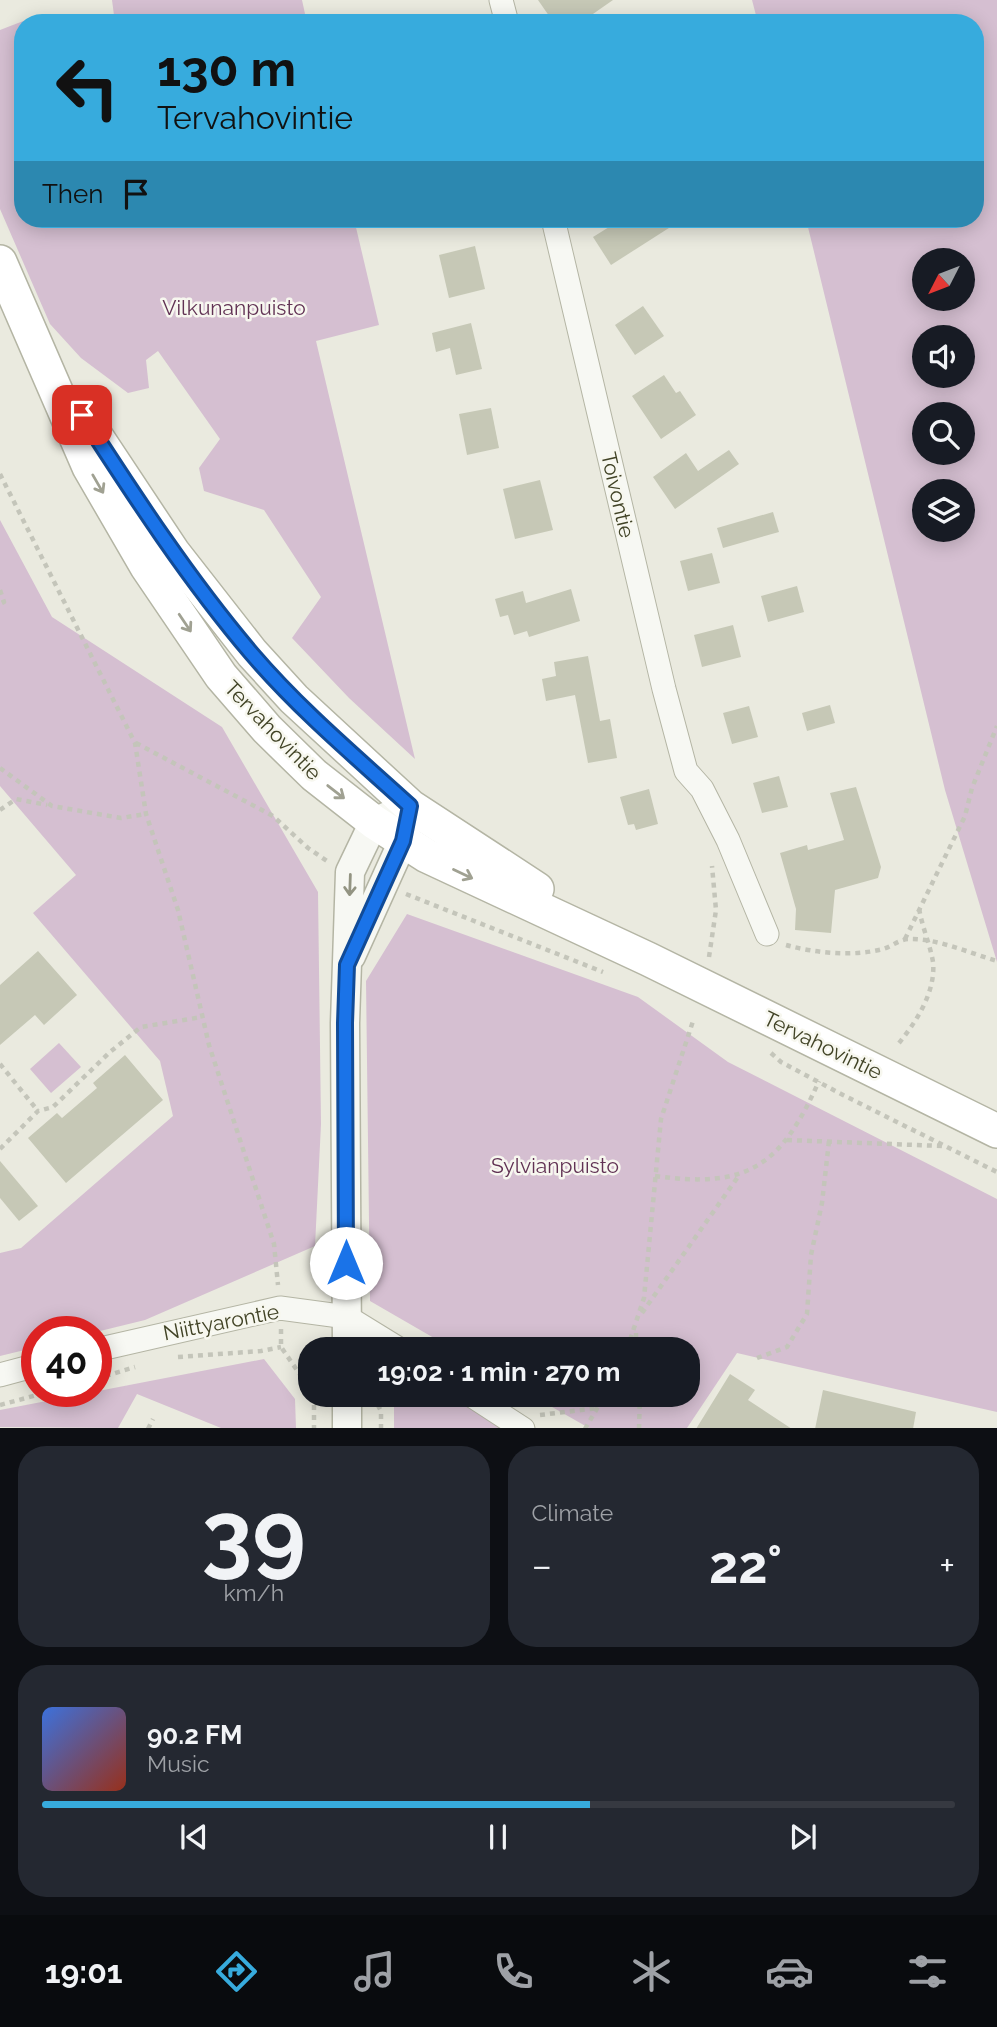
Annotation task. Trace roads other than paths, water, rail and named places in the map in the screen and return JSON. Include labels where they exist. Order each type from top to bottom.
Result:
[{"type":"main road","name":"Tervahovintie","points":[[0,262],[89,467],[147,567],[221,676],[267,729],[314,775],[374,822],[457,872],[648,959],[997,1131]]},
{"type":"main road","name":"Tervahovintie","points":[[42,354],[173,552],[252,653],[336,740],[410,806],[648,959]]},
{"type":"street","name":"Toivontie","points":[[555,228],[664,689],[686,771],[702,789],[728,840],[767,934]]},
{"type":"street","points":[[347,1337],[345,1023],[350,872],[374,822],[410,806]]},
{"type":"street","points":[[347,965],[403,841],[410,806]]},
{"type":"street","name":"Niittyarontie","points":[[112,1346],[280,1308],[346,1317]]},
{"type":"street","points":[[346,1317],[379,1337]]},
{"type":"street","points":[[0,1375],[21,1370]]},
{"type":"street","points":[[347,1407],[347,1428]]},
{"type":"street","points":[[495,1407],[526,1423]]},
{"type":"park label","name":"Vilkunanpuisto","points":[[234,307]]},
{"type":"park label","name":"Sylvianpuisto","points":[[555,1165]]}]
